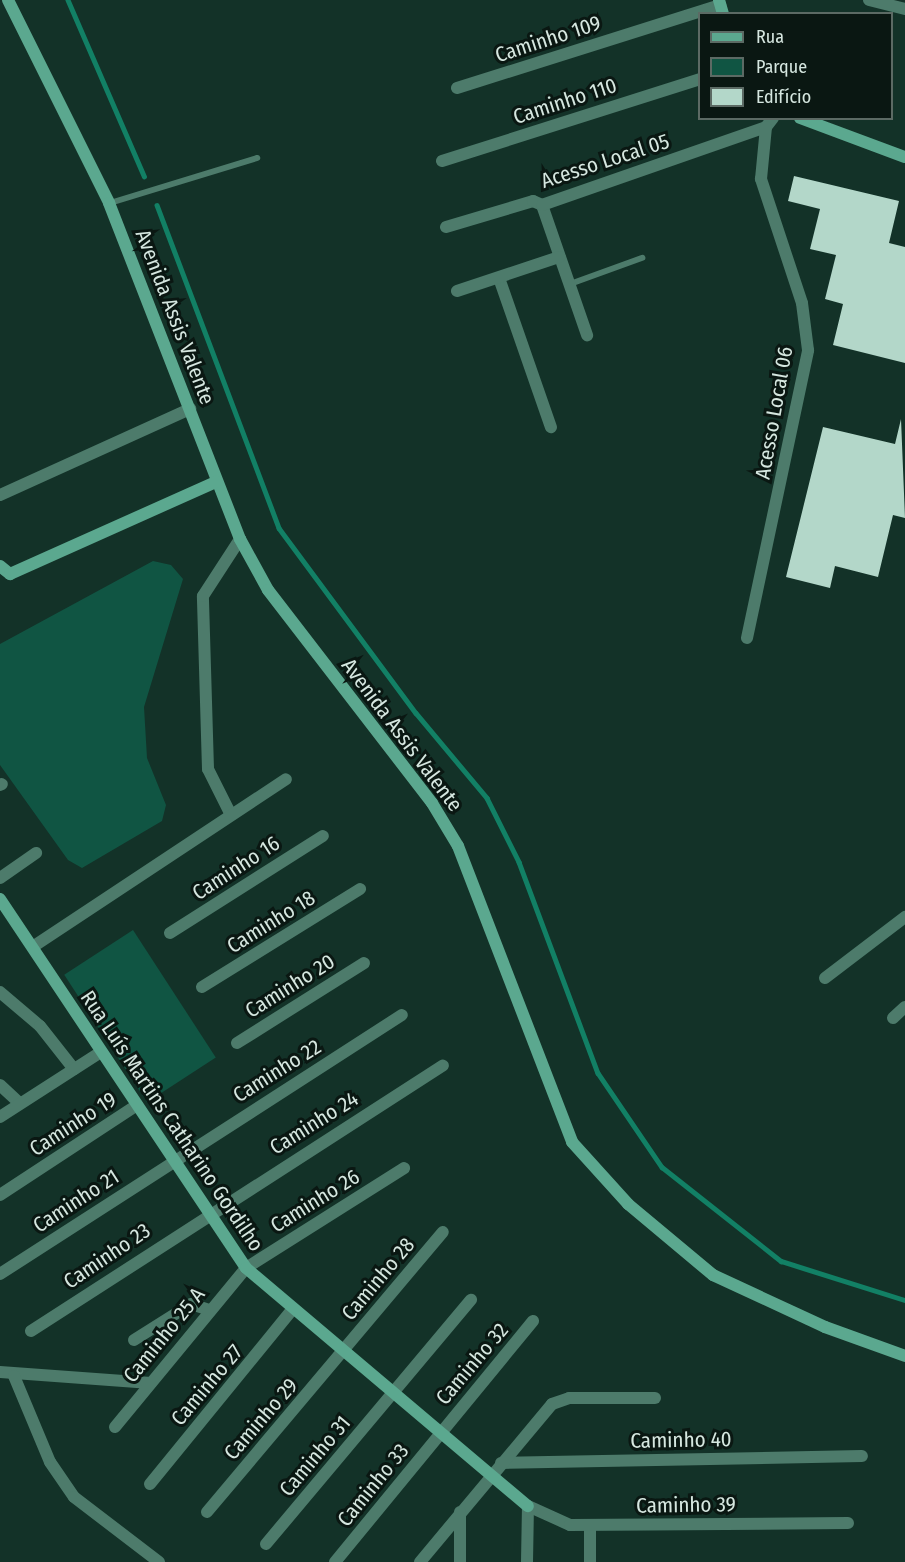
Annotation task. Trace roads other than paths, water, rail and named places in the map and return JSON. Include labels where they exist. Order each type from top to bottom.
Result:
[{"type":"main road","name":"Avenida Assis Valente","points":[[8,0],[109,203],[240,539],[279,605],[432,802],[458,846],[557,1113],[582,1156],[628,1204],[713,1275],[795,1314],[905,1356]]},
{"type":"main road","points":[[805,120],[905,157]]},
{"type":"main road","points":[[3,573],[216,482]]},
{"type":"main road","name":"Rua Luís Martins Catharino Gordilho","points":[[0,898],[34,946],[173,1160],[206,1215],[246,1268],[292,1310],[528,1506]]},
{"type":"street","points":[[869,0],[905,9]]},
{"type":"street","name":"Caminho 109","points":[[701,12],[720,6]]},
{"type":"street","name":"Caminho 109","points":[[457,88],[698,13]]},
{"type":"street","name":"Caminho 110","points":[[442,161],[698,79]]},
{"type":"street","name":"Acesso Local 05","points":[[446,227],[533,201],[542,204],[769,123]]},
{"type":"street","name":"Acesso Local 06","points":[[747,638],[808,350],[802,303],[761,179],[769,123]]},
{"type":"street","points":[[542,204],[587,335]]},
{"type":"street","points":[[457,291],[560,257]]},
{"type":"street","points":[[499,278],[551,427]]},
{"type":"street","points":[[0,495],[190,410]]},
{"type":"street","points":[[231,815],[208,769],[203,596],[240,539]]},
{"type":"street","points":[[34,946],[286,779]]},
{"type":"street","name":"Caminho 16","points":[[170,933],[323,836]]},
{"type":"street","points":[[0,878],[36,853]]},
{"type":"street","name":"Caminho 18","points":[[202,987],[360,889]]},
{"type":"street","points":[[825,978],[905,917]]},
{"type":"street","name":"Caminho 20","points":[[237,1043],[364,963]]},
{"type":"street","points":[[0,992],[40,1026],[74,1069]]},
{"type":"street","points":[[893,1018],[905,1007]]},
{"type":"street","name":"Caminho 22","points":[[173,1160],[402,1015]]},
{"type":"street","points":[[0,1117],[101,1052]]},
{"type":"street","name":"Caminho 24","points":[[206,1215],[443,1065]]},
{"type":"street","points":[[0,1085],[19,1103]]},
{"type":"street","name":"Caminho 19","points":[[0,1195],[137,1105]]},
{"type":"street","name":"Caminho 21","points":[[0,1274],[173,1160]]},
{"type":"street","name":"Caminho 26","points":[[246,1268],[404,1168]]},
{"type":"street","name":"Caminho 23","points":[[31,1331],[206,1215]]},
{"type":"street","name":"Caminho 28","points":[[344,1352],[443,1232]]},
{"type":"street","name":"Caminho 25 A","points":[[115,1427],[209,1310],[246,1268]]},
{"type":"street","name":"Caminho 31","points":[[266,1544],[471,1300]]},
{"type":"street","points":[[134,1340],[191,1304],[209,1310]]},
{"type":"street","name":"Caminho 27","points":[[150,1484],[292,1310]]},
{"type":"street","name":"Caminho 32","points":[[441,1432],[533,1321]]},
{"type":"street","name":"Caminho 29","points":[[207,1512],[344,1352]]},
{"type":"street","points":[[0,1372],[14,1376],[151,1383]]},
{"type":"street","points":[[14,1376],[50,1462],[74,1497],[159,1562]]},
{"type":"street","points":[[420,1562],[501,1463],[561,1400],[655,1398]]},
{"type":"street","name":"Caminho 33","points":[[335,1562],[441,1432]]},
{"type":"street","name":"Caminho 40","points":[[501,1463],[862,1456]]},
{"type":"street","points":[[527,1562],[528,1506]]},
{"type":"street","name":"Caminho 39","points":[[528,1506],[570,1525],[848,1522]]},
{"type":"street","points":[[460,1512],[460,1562]]},
{"type":"street","points":[[590,1525],[590,1562]]},
{"type":"lane","points":[[109,203],[257,158]]},
{"type":"lane","points":[[569,285],[642,258]]},
{"type":"waterway","points":[[68,0],[144,176]]},
{"type":"waterway","points":[[157,205],[279,528],[416,713],[487,798],[519,862],[598,1073],[662,1167],[781,1261],[905,1300]]}]
